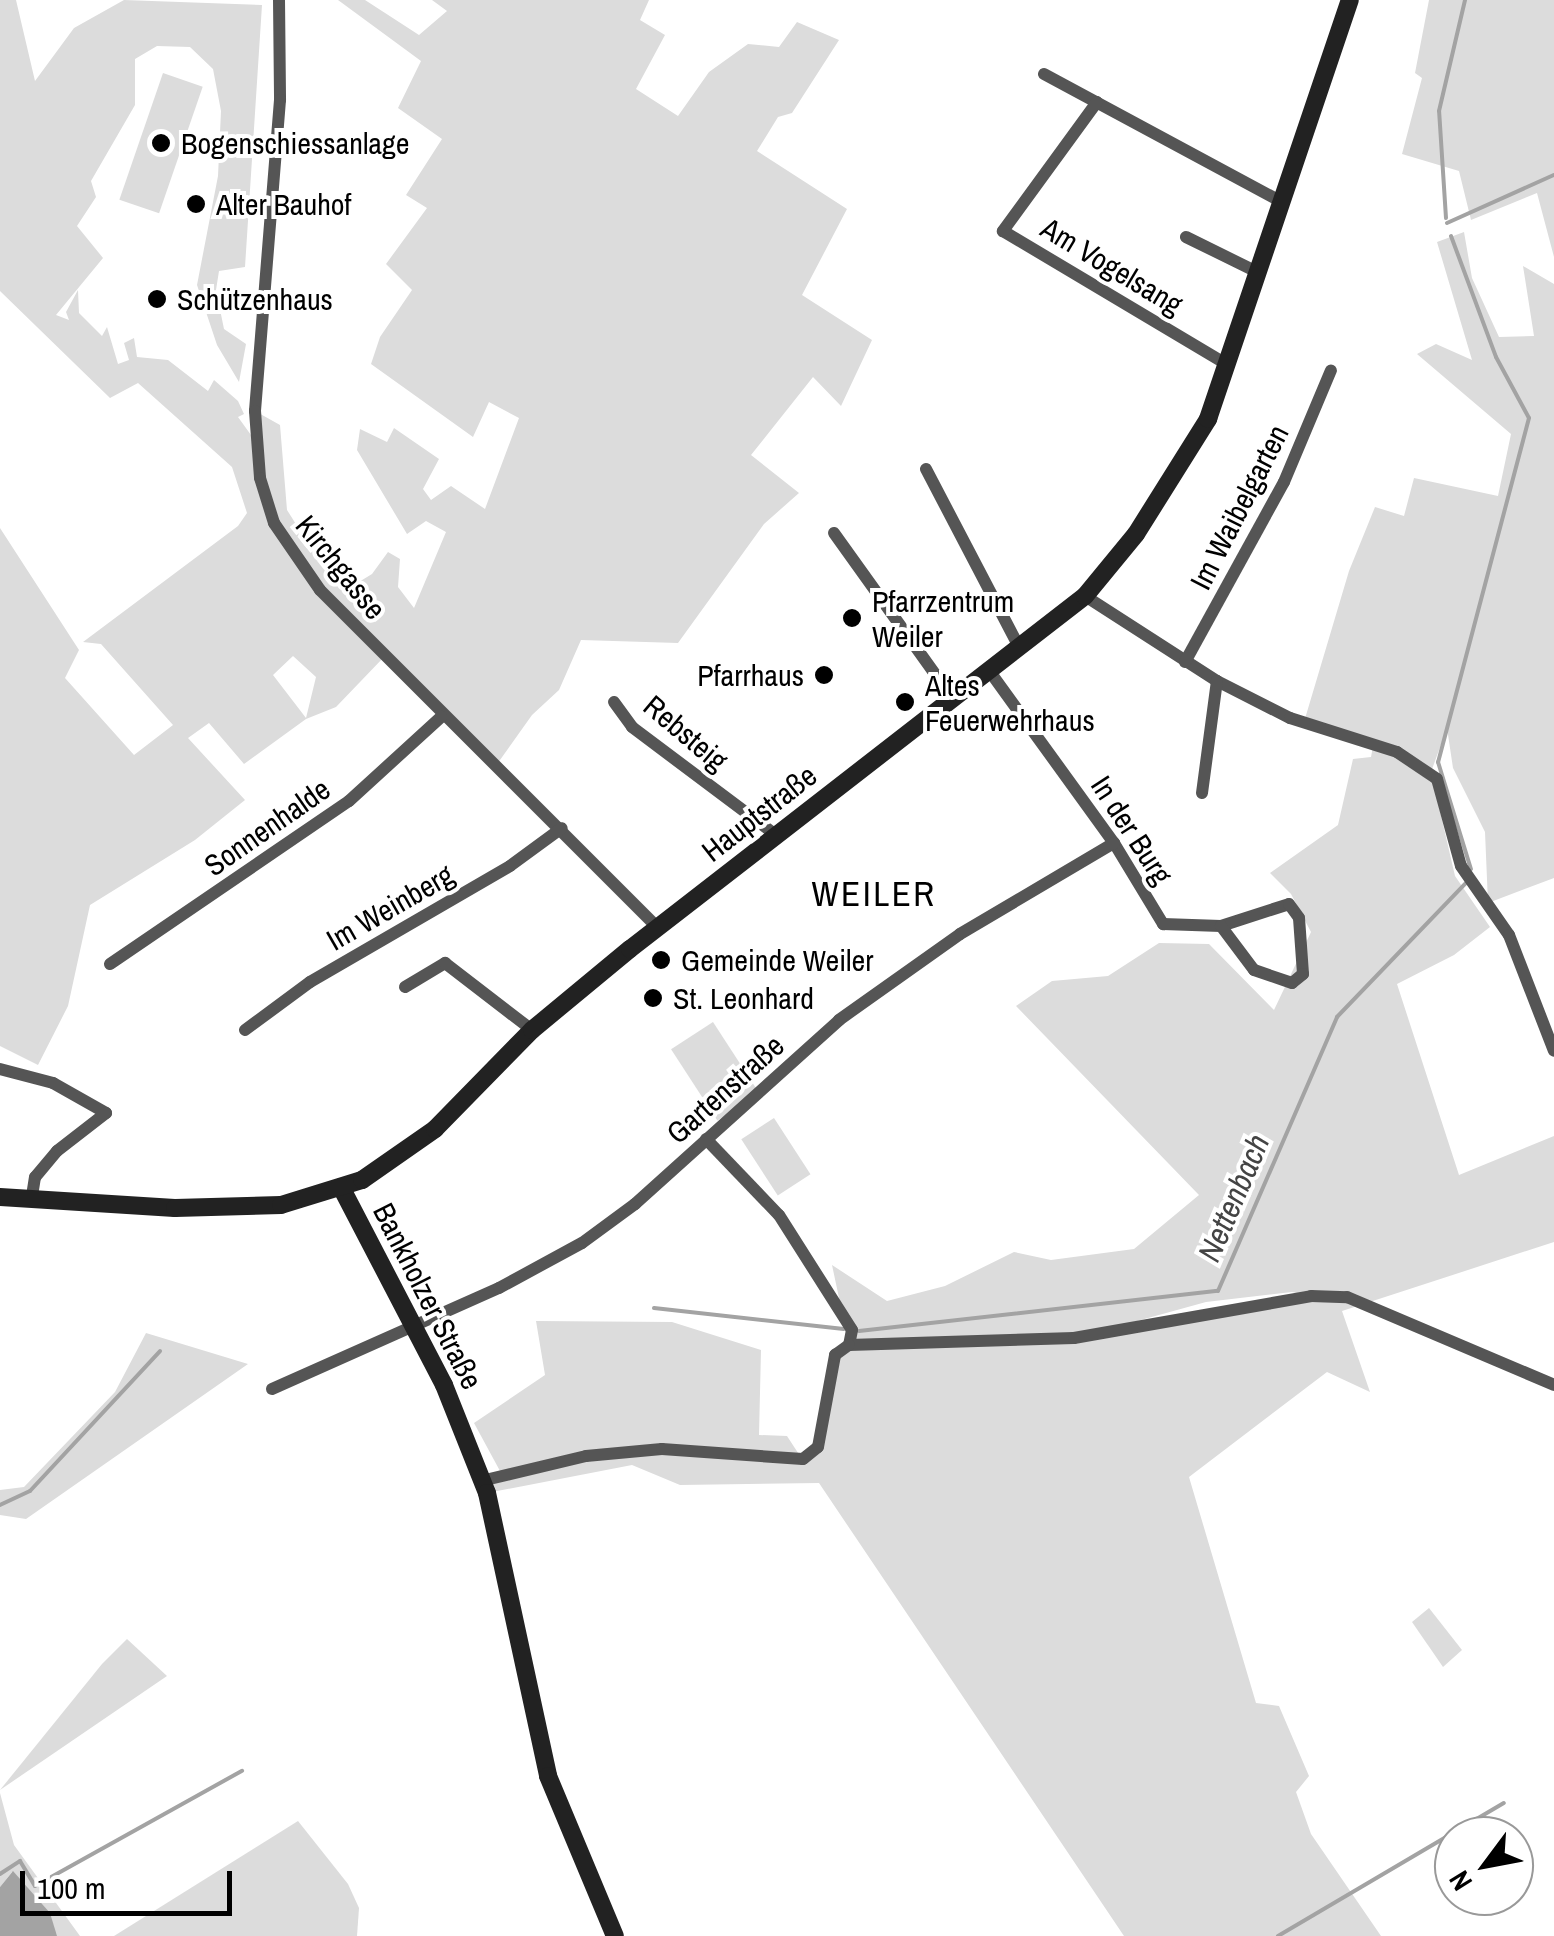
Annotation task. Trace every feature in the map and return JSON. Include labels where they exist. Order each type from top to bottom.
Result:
[{"type":"street","name":"Kirchgasse","points":[[279,0],[280,100],[255,411],[260,478],[274,524],[320,590],[441,717],[562,828],[658,928]]},
{"type":"street","name":"Hauptstraße","points":[[0,1197],[175,1208],[281,1205],[370,1175],[435,1129],[532,1030],[950,695],[1085,596],[1175,474],[1208,419],[1350,0]]},
{"type":"street","points":[[1044,74],[1280,202]]},
{"type":"street","name":"Am Vogelsang","points":[[1097,102],[1003,230],[1228,365]]},
{"type":"street","points":[[1186,237],[1257,272]]},
{"type":"street","name":"Im Waibelgarten","points":[[1185,662],[1284,482],[1331,370]]},
{"type":"street","points":[[926,469],[1019,646]]},
{"type":"street","points":[[834,532],[950,695]]},
{"type":"street","points":[[1085,596],[1218,681],[1290,718],[1397,752],[1437,779],[1461,866],[1509,936],[1554,1051]]},
{"type":"street","name":"In der Burg","points":[[988,669],[1114,843],[1163,924],[1221,926],[1289,904],[1299,918],[1302,974],[1292,983],[1254,970],[1221,926]]},
{"type":"street","points":[[1202,793],[1218,681]]},
{"type":"street","name":"Rebsteig","points":[[614,702],[632,727],[776,836]]},
{"type":"street","name":"Sonnenhalde","points":[[110,964],[349,801],[441,717]]},
{"type":"street","name":"Im Weinberg","points":[[245,1030],[310,982],[510,866],[562,828]]},
{"type":"street","name":"Gartenstraße","points":[[272,1388],[412,1323],[499,1288],[582,1243],[902,973],[1114,843]]},
{"type":"street","points":[[405,987],[446,963],[532,1030]]},
{"type":"street","points":[[0,1068],[54,1082],[106,1113],[35,1177],[31,1201]]},
{"type":"street","points":[[706,1139],[779,1214],[852,1330],[849,1345]]},
{"type":"street","name":"Bankholzer Straße","points":[[342,1187],[464,1431],[481,1481],[548,1776],[614,1936]]},
{"type":"street","points":[[481,1481],[586,1456],[662,1449],[803,1459],[818,1448],[835,1355],[849,1345],[1074,1338],[1310,1296],[1347,1297],[1554,1385]]},
{"type":"shaded area","points":[[0,0],[16,0],[35,81],[74,28],[124,0],[262,5],[245,267],[219,271],[216,290],[224,329],[246,344],[239,382],[217,345],[197,285],[218,176],[221,111],[213,69],[190,47],[157,46],[135,59],[135,105],[91,181],[96,197],[77,226],[103,258],[56,315],[69,320],[66,312],[78,290],[79,313],[102,336],[107,327],[118,364],[129,360],[124,343],[134,338],[137,357],[168,360],[208,391],[214,380],[238,401],[244,414],[238,417],[256,442],[255,411],[280,425],[287,510],[320,562],[349,588],[372,574],[388,552],[400,559],[398,587],[414,608],[446,532],[426,521],[407,534],[357,450],[360,429],[387,442],[394,428],[439,459],[423,489],[431,500],[451,486],[485,509],[519,418],[489,402],[473,437],[371,364],[380,337],[412,290],[386,264],[427,208],[406,195],[442,139],[398,108],[421,61],[338,0],[365,0],[419,35],[447,11],[432,0],[649,0],[640,20],[665,35],[636,89],[678,116],[709,72],[748,44],[779,47],[797,22],[839,40],[792,113],[778,117],[757,151],[847,209],[802,295],[872,340],[841,406],[813,377],[751,455],[799,493],[764,524],[678,643],[581,640],[559,690],[532,715],[495,767],[384,657],[336,707],[306,719],[244,764],[209,723],[188,738],[245,800],[195,840],[90,905],[68,1006],[38,1065],[0,1046],[0,528],[79,650],[65,678],[134,755],[173,725],[101,644],[83,642],[238,526],[247,513],[232,467],[138,383],[110,398],[0,291]],"holes":[[[293,656],[316,677],[306,718],[273,675]]]},
{"type":"shaded area","points":[[1429,0],[1554,0],[1554,257],[1537,193],[1471,220],[1459,171],[1402,154],[1422,78],[1415,73]]},
{"type":"shaded area","name":"Bogenschiessanlage","points":[[163,73],[203,87],[159,213],[119,200]]},
{"type":"shaded area","points":[[1464,232],[1472,278],[1499,337],[1534,336],[1523,266],[1554,284],[1554,878],[1488,903],[1485,832],[1453,768],[1447,728],[1431,772],[1455,876],[1490,927],[1454,955],[1397,984],[1459,1175],[1554,1136],[1554,1242],[1342,1311],[1370,1392],[1327,1372],[1189,1477],[1256,1703],[1279,1706],[1309,1776],[1296,1792],[1311,1834],[1381,1936],[1124,1936],[819,1483],[680,1485],[632,1465],[487,1493],[500,1471],[474,1423],[545,1375],[536,1321],[672,1322],[761,1350],[759,1435],[787,1436],[802,1459],[818,1447],[835,1355],[849,1345],[832,1265],[887,1301],[945,1286],[1014,1252],[1051,1260],[1134,1249],[1199,1195],[1016,1006],[1052,981],[1108,976],[1159,943],[1209,944],[1274,1010],[1311,932],[1291,894],[1270,873],[1338,825],[1353,759],[1371,757],[1374,741],[1304,722],[1349,571],[1375,507],[1404,516],[1414,478],[1498,496],[1511,434],[1417,354],[1436,344],[1472,360],[1437,242]],"holes":[[[1292,1292],[1307,1295],[1090,1334],[1206,1302]]]},
{"type":"shaded area","points":[[713,1022],[759,1093],[717,1121],[671,1049]]},
{"type":"shaded area","points":[[774,1118],[810,1174],[778,1195],[741,1139]]},
{"type":"shaded area","points":[[146,1333],[248,1364],[26,1519],[0,1515],[0,1490],[24,1487],[115,1392]]},
{"type":"shaded area","points":[[1429,1608],[1462,1650],[1443,1667],[1412,1622]]},
{"type":"shaded area","points":[[127,1639],[167,1676],[0,1790],[102,1664]]},
{"type":"shaded area","points":[[0,1793],[14,1845],[80,1936],[56,1936],[12,1872],[0,1887]]},
{"type":"shaded area","points":[[298,1821],[348,1884],[359,1908],[357,1936],[114,1936]]},
{"type":"shaded area","points":[[13,1871],[50,1913],[57,1936],[0,1936],[0,1887]]},
{"type":"waterway","points":[[1446,218],[1439,111],[1465,0]]},
{"type":"waterway","name":"Nettenbach","points":[[1447,223],[1554,175]]},
{"type":"waterway","name":"Nettenbach","points":[[1451,236],[1496,357],[1529,418],[1438,762],[1471,869]]},
{"type":"waterway","name":"Nettenbach","points":[[859,1331],[1218,1291],[1337,1017],[1466,883]]},
{"type":"waterway","name":"Nettenbach","points":[[654,1308],[844,1329]]},
{"type":"waterway","name":"Nettenbach","points":[[0,1505],[30,1491],[160,1351]]},
{"type":"waterway","points":[[0,1874],[20,1861],[35,1886],[242,1771]]},
{"type":"waterway","points":[[1278,1936],[1504,1803]]},
{"type":"place","name":"Bogenschiessanlage","points":[[161,143]]},
{"type":"place","name":"Alter Bauhof","points":[[196,204]]},
{"type":"place","name":"Schützenhaus","points":[[157,299]]},
{"type":"place","name":"Pfarrzentrum Weiler","points":[[852,618]]},
{"type":"place","name":"Pfarrhaus","points":[[824,675]]},
{"type":"place","name":"Altes Feuerwehrhaus","points":[[905,702]]},
{"type":"place","name":"Gemeinde Weiler","points":[[661,960]]},
{"type":"place","name":"St. Leonhard","points":[[653,998]]},
{"type":"district","name":"WEILER","points":[[874,894]]}]
